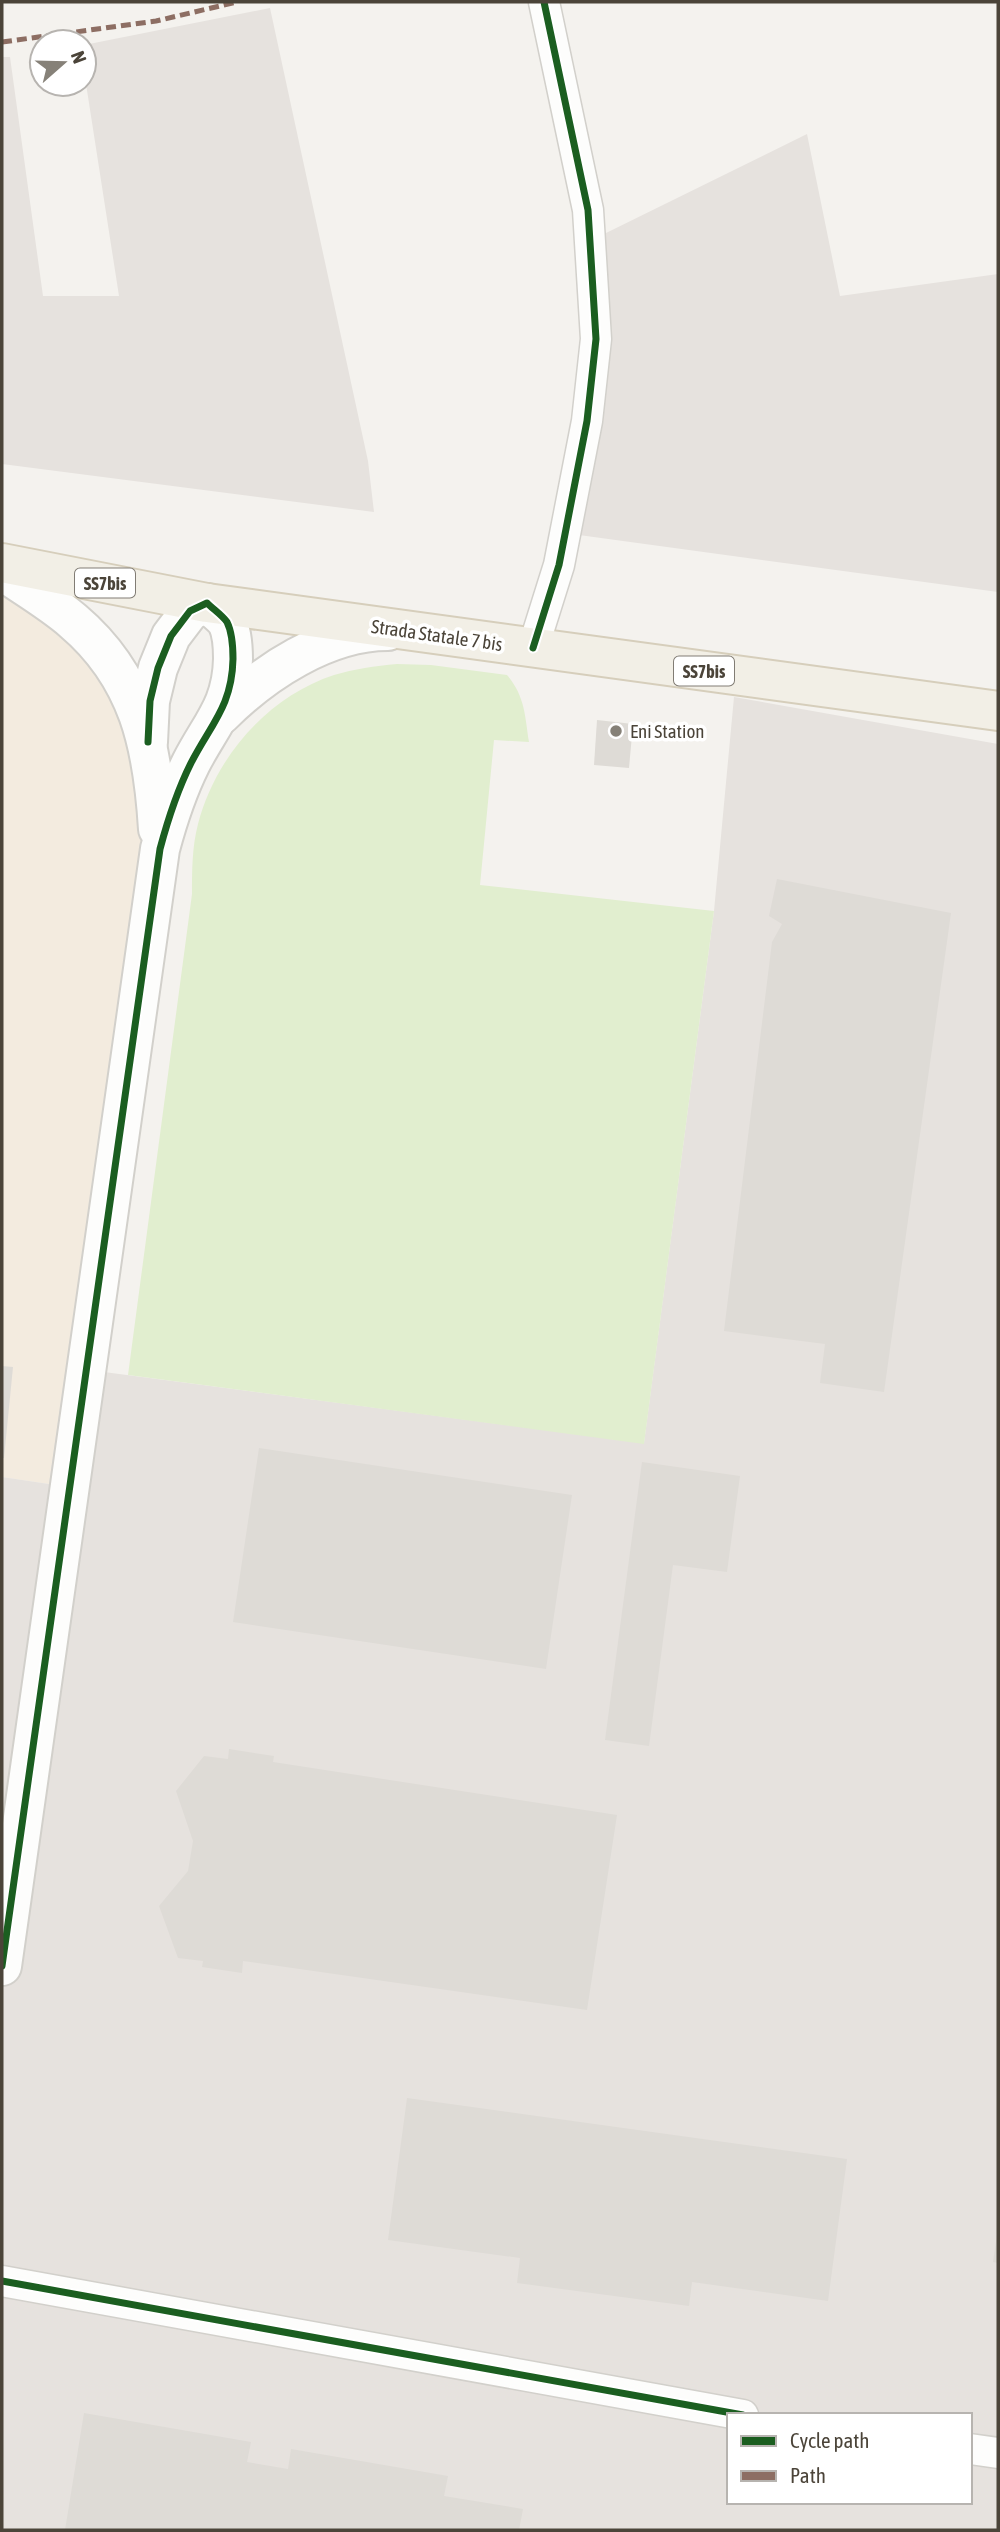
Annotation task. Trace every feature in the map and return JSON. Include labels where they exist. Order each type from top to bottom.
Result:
[{"type":"main road","name":"Strada Statale 7 bis","points":[[2,564],[207,603],[998,711]]},
{"type":"street","points":[[533,648],[559,565],[587,421],[596,339],[588,210],[544,2]]},
{"type":"street","points":[[2,571],[72,620],[95,642],[120,673],[148,742],[156,788],[160,849]]},
{"type":"street","points":[[2,1966],[160,849],[173,801],[193,759],[220,717],[233,674],[233,648],[227,623],[207,603],[190,611],[172,636],[158,668],[150,701],[148,742]]},
{"type":"street","points":[[220,717],[245,691],[270,673],[312,652],[341,639],[372,631],[410,631]]},
{"type":"street","points":[[2,2281],[732,2413]]},
{"type":"street","points":[[972,2449],[998,2453]]},
{"type":"shaded area","points":[[270,8],[368,461],[374,512],[2,464],[2,57],[10,57],[43,296],[119,296],[88,98],[98,98],[98,42]]},
{"type":"shaded area","points":[[807,134],[840,296],[998,274],[998,592],[579,535],[612,341],[604,234]]},
{"type":"shaded area","points":[[2,594],[35,611],[89,661],[121,706],[136,758],[142,848],[49,1484],[2,1477]]},
{"type":"shaded area","points":[[734,697],[998,744],[998,2530],[2,2530],[2,1477],[49,1484],[66,1367],[644,1443],[714,911]]},
{"type":"green space","points":[[397,664],[431,665],[507,675],[521,699],[529,742],[494,740],[480,885],[714,911],[644,1444],[128,1375],[192,894],[195,841],[206,800],[217,776],[247,733],[287,698],[334,675]]},
{"type":"building","points":[[597,720],[633,724],[629,768],[594,765]]},
{"type":"building","points":[[777,879],[951,913],[884,1392],[820,1383],[825,1344],[724,1331],[772,942],[782,924],[769,916]]},
{"type":"building","points":[[2,1366],[13,1367],[4,1458],[2,1458]]},
{"type":"building","points":[[259,1448],[572,1495],[546,1669],[233,1622]]},
{"type":"building","points":[[642,1462],[740,1476],[727,1572],[673,1565],[649,1746],[605,1740]]},
{"type":"building","points":[[229,1749],[274,1756],[273,1762],[617,1815],[587,2010],[243,1961],[242,1973],[202,1967],[203,1961],[178,1958],[159,1906],[188,1871],[193,1841],[176,1791],[204,1756],[228,1759]]},
{"type":"building","points":[[407,2098],[847,2159],[828,2301],[692,2282],[689,2306],[517,2283],[520,2258],[388,2240]]},
{"type":"building","points":[[998,2235],[998,2263],[993,2262]]},
{"type":"building","points":[[84,2413],[251,2442],[247,2462],[288,2469],[291,2449],[448,2476],[444,2496],[523,2509],[519,2530],[65,2530]]},
{"type":"marked path","points":[[2,42],[156,21],[237,2]]},
{"type":"cycle path","points":[[533,648],[559,565],[587,421],[596,339],[588,210],[544,2]]},
{"type":"cycle path","points":[[2,1966],[160,849],[181,784],[225,702],[232,675],[233,650],[229,626],[207,603],[190,611],[171,636],[158,668],[150,701],[148,742]]},
{"type":"cycle path","points":[[2,2281],[732,2413]]},
{"type":"place","name":"Eni Station","points":[[616,731]]}]
